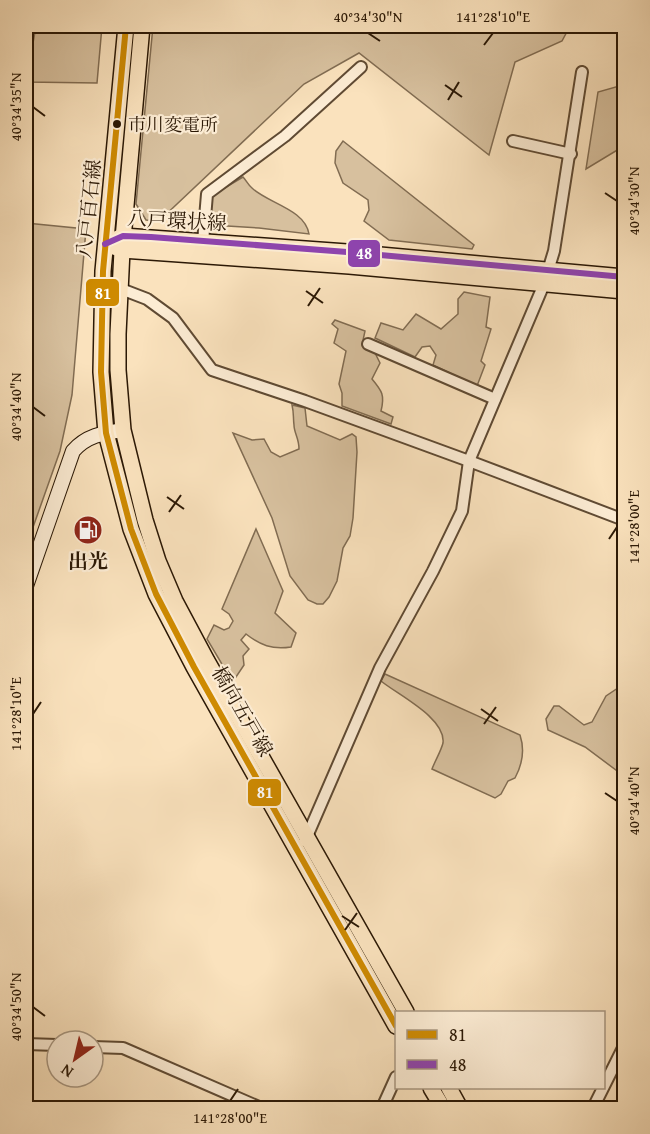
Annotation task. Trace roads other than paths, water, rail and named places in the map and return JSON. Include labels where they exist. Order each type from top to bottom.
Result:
[{"type":"main road","name":"八戸百石線","points":[[106,433],[101,372],[105,244],[126,26]]},
{"type":"main road","name":"八戸百石線","points":[[123,430],[118,370],[123,243],[142,26]]},
{"type":"main road","name":"八戸環状線","points":[[105,244],[203,242],[347,252],[546,277],[624,291]]},
{"type":"main road","name":"八戸環状線","points":[[123,243],[349,266],[546,277],[624,277]]},
{"type":"main road","name":"橋向五戸線","points":[[123,430],[145,520],[158,561],[175,601],[405,1011]]},
{"type":"main road","name":"橋向五戸線","points":[[106,433],[131,529],[156,594],[194,667],[395,1024]]},
{"type":"main road","points":[[432,1089],[443,1108]]},
{"type":"main road","points":[[449,1089],[460,1108]]},
{"type":"street","points":[[203,242],[207,194],[285,136],[361,67]]},
{"type":"street","points":[[299,853],[380,668],[433,571],[462,511],[469,461],[546,277],[554,251],[571,154],[582,72]]},
{"type":"street","points":[[513,141],[571,154]]},
{"type":"street","points":[[121,289],[147,299],[172,318],[212,370],[305,401],[624,520]]},
{"type":"street","points":[[368,344],[495,399]]},
{"type":"street","points":[[26,586],[73,450],[91,436],[123,430]]},
{"type":"street","points":[[26,1044],[45,1045]]},
{"type":"street","points":[[605,1084],[624,1046]]},
{"type":"street","points":[[105,1047],[123,1048],[261,1108]]},
{"type":"street","points":[[382,1108],[395,1079]]},
{"type":"street","points":[[593,1108],[602,1089]]},
{"type":"place","name":"市川変電所","points":[[117,124]]},
{"type":"place","name":"出光","points":[[88,530]]}]
